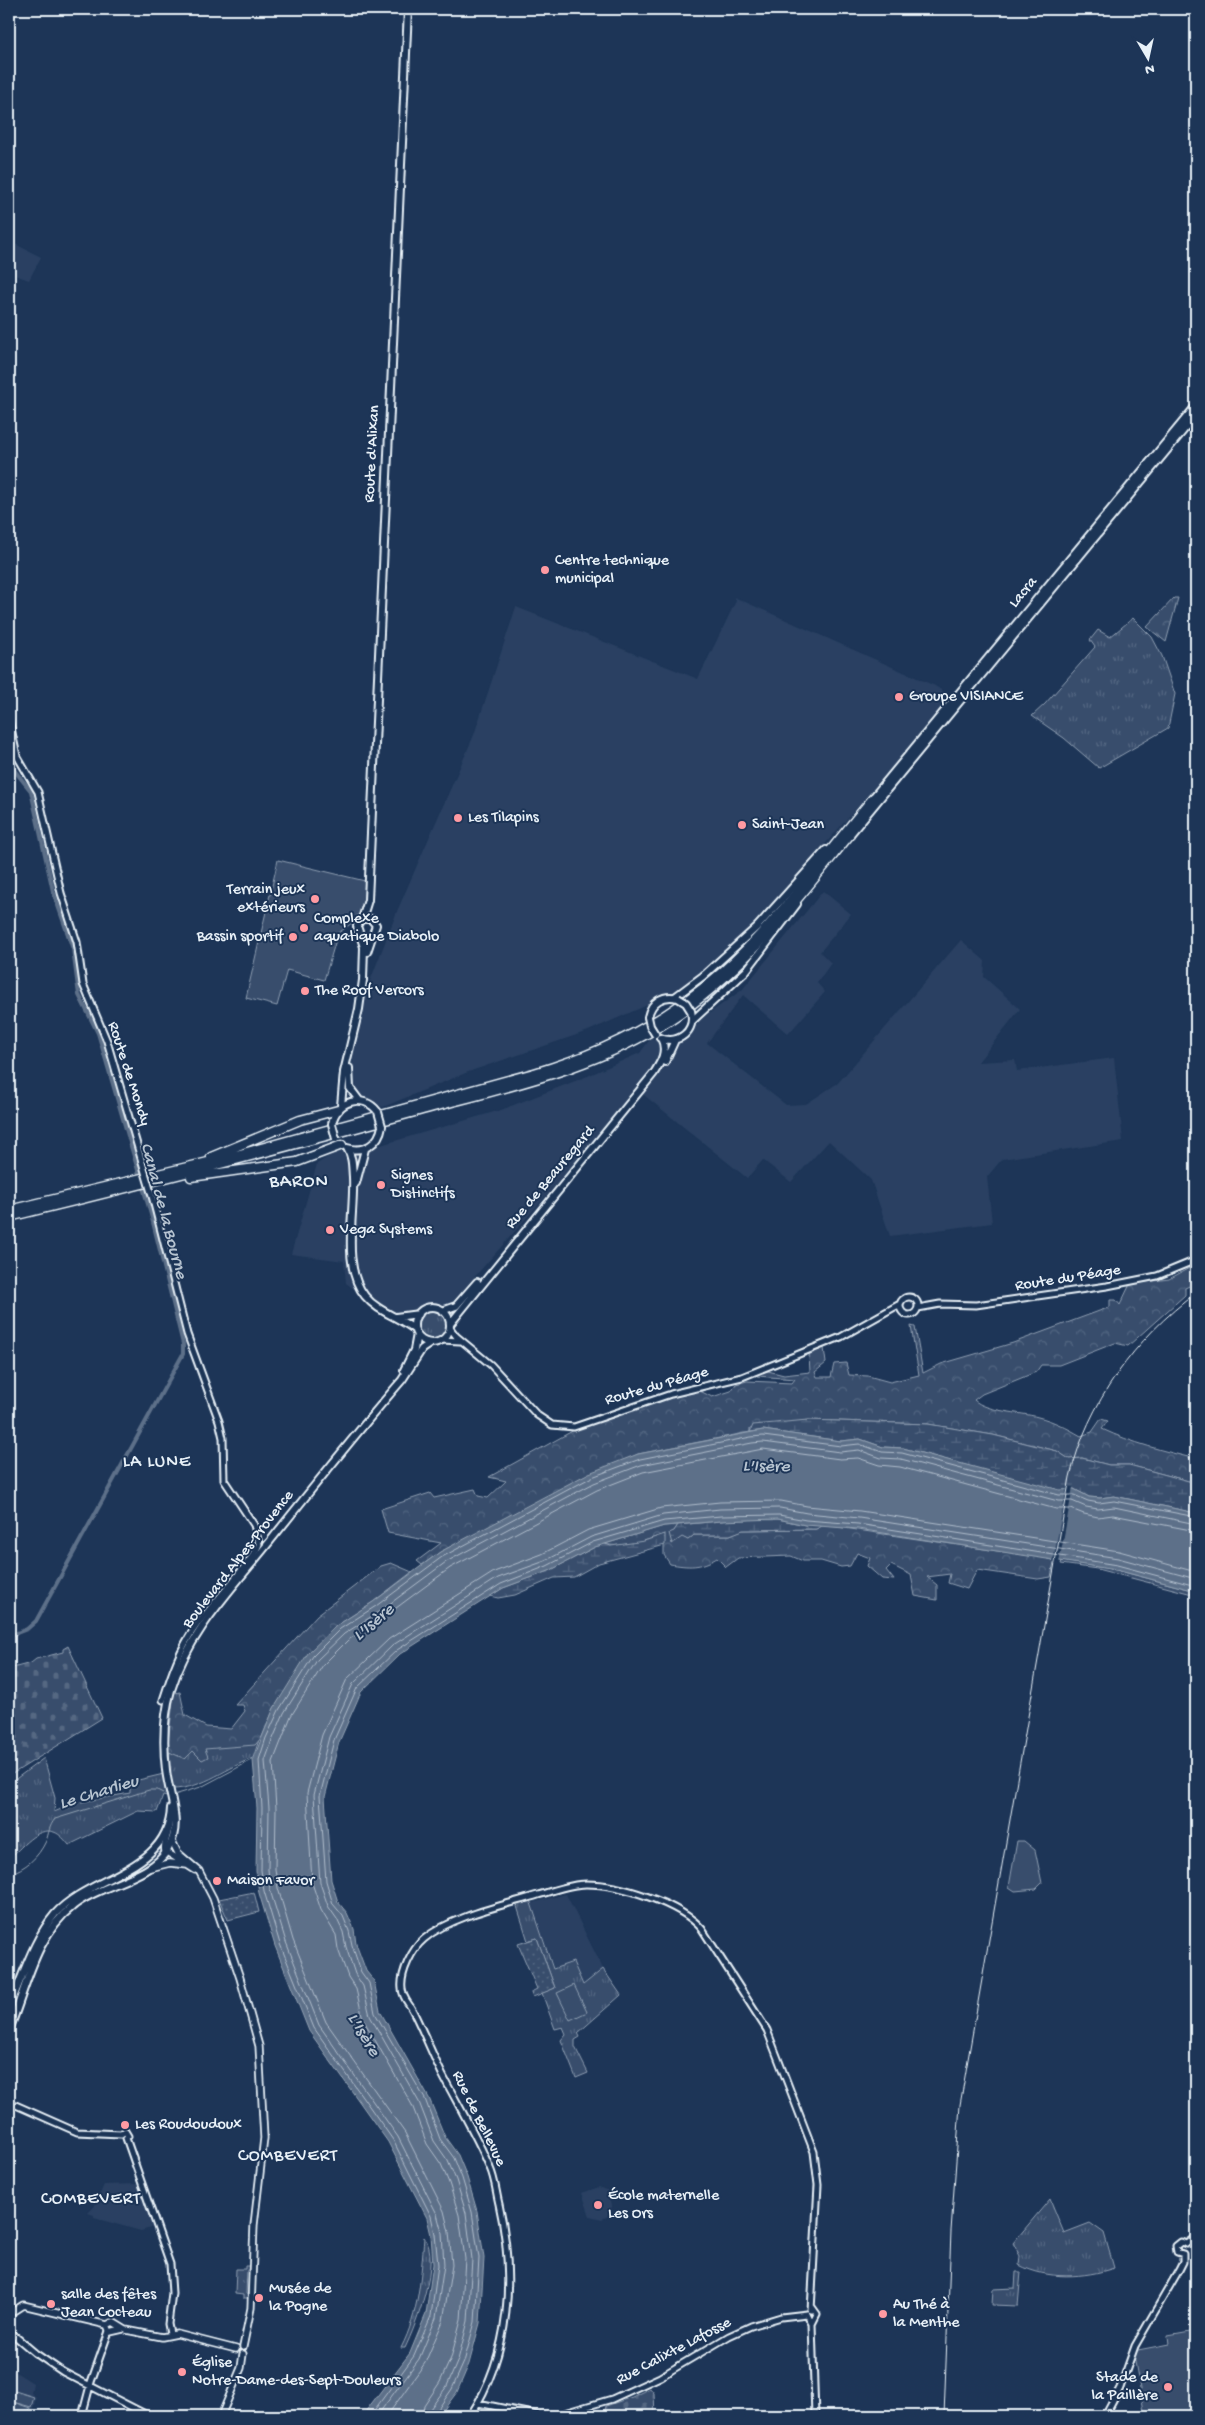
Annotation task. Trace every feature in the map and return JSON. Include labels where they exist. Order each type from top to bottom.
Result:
[{"type":"highway","points":[[9,1210],[170,1172],[534,1073],[584,1057],[629,1036],[689,999],[738,957],[873,798]]},
{"type":"highway","points":[[9,1217],[228,1164],[536,1079],[581,1064],[619,1048],[668,1021],[725,978],[766,936],[848,836]]},
{"type":"highway","points":[[170,1172],[241,1146],[300,1120],[339,1108]]},
{"type":"highway","points":[[133,1187],[297,1162],[342,1144]]},
{"type":"main road","name":"Route d'Alixan","points":[[359,1100],[350,1088],[348,1069],[363,1002],[367,948],[371,935],[376,928],[371,919],[368,900],[408,9]]},
{"type":"main road","name":"Lacra","points":[[676,997],[703,976],[756,928],[873,798],[1196,406]]},
{"type":"main road","points":[[693,1020],[692,1011],[686,1003],[676,997],[666,997],[657,1001],[648,1017],[650,1026],[658,1036],[675,1040],[688,1032],[693,1020],[726,992],[750,967],[848,836],[1196,415]]},
{"type":"main road","name":"Route d'Alixan","points":[[339,1108],[346,1061],[361,993],[364,947],[357,926],[362,919],[368,900]]},
{"type":"main road","points":[[362,919],[371,919]]},
{"type":"main road","points":[[361,935],[371,935]]},
{"type":"main road","name":"Rue de Beauregard","points":[[620,1116],[660,1063],[664,1049],[658,1036]]},
{"type":"main road","name":"Rue de Beauregard","points":[[450,1326],[502,1258],[661,1069],[675,1040]]},
{"type":"main road","points":[[342,1144],[364,1148],[377,1140],[382,1126],[378,1112],[369,1103],[359,1100],[349,1102],[339,1108],[332,1124],[342,1144],[352,1160],[354,1191],[351,1255],[358,1286],[372,1304],[394,1316],[416,1332],[423,1340],[431,1343],[442,1340],[447,1335],[450,1326],[442,1311],[429,1308],[419,1314],[394,1316]]},
{"type":"main road","points":[[354,1191],[364,1148]]},
{"type":"main road","name":"Rue de Beauregard","points":[[442,1311],[456,1306],[502,1258]]},
{"type":"main road","points":[[416,1332],[415,1321],[419,1314]]},
{"type":"main road","name":"Boulevard Alpes-Provence","points":[[391,1393],[414,1350],[416,1332]]},
{"type":"main road","name":"Boulevard Alpes-Provence","points":[[172,1841],[176,1822],[167,1780],[164,1743],[168,1702],[175,1678],[193,1641],[212,1612],[391,1393],[422,1350],[431,1343]]},
{"type":"main road","points":[[171,1799],[169,1833],[164,1844],[166,1852],[188,1865],[205,1881]]},
{"type":"main road","points":[[9,2007],[39,1938],[54,1915],[84,1891],[147,1857],[161,1842],[169,1825]]},
{"type":"main road","points":[[148,1869],[166,1852],[172,1841]]},
{"type":"main road","points":[[172,1841],[176,1850],[192,1862],[205,1881],[221,1919],[254,2023],[259,2046],[264,2138],[255,2216],[253,2264],[250,2279],[251,2301],[241,2368],[221,2416]]},
{"type":"main road","points":[[9,2030],[38,1956],[56,1923],[83,1899],[148,1869],[170,1863],[188,1865]]},
{"type":"main road","points":[[9,2314],[23,2305],[108,2328],[167,2336],[177,2334],[236,2349],[238,2354],[243,2350]]},
{"type":"main road","points":[[108,2328],[113,2322],[118,2328]]},
{"type":"street","name":"Route de Mondy","points":[[9,719],[17,756],[38,792],[61,894],[77,942],[84,984],[107,1041],[152,1196],[187,1334],[218,1416],[223,1438],[224,1480],[254,1524],[258,1547],[194,1628],[175,1668],[163,1700]]},
{"type":"street","name":"Route du Péage","points":[[917,1301],[976,1306],[1107,1286],[1157,1276],[1196,1260]]},
{"type":"street","points":[[906,1297],[917,1301],[918,1308],[911,1315],[902,1312],[900,1304],[906,1297]]},
{"type":"street","name":"Route du Péage","points":[[450,1326],[462,1342],[491,1365],[537,1415],[552,1425],[574,1427],[671,1394],[742,1377],[841,1337],[881,1317],[900,1304]]},
{"type":"street","name":"Route du Péage","points":[[918,1308],[940,1304]]},
{"type":"street","name":"Route du Péage","points":[[881,1317],[902,1312]]},
{"type":"street","points":[[442,1340],[462,1342]]},
{"type":"street","name":"Rue de Bellevue","points":[[470,2416],[478,2403],[492,2369],[502,2332],[508,2296],[507,2240],[490,2168],[412,2009],[405,2000],[402,1987],[411,1956],[422,1941],[432,1933],[472,1915],[552,1892],[588,1884],[612,1888],[648,1897],[684,1915],[700,1926],[767,2030],[814,2152],[818,2185],[811,2310],[818,2314],[812,2321]]},
{"type":"street","points":[[9,2102],[77,2132],[124,2136],[170,2264],[172,2293],[167,2336]]},
{"type":"street","points":[[1186,2244],[1196,2237]]},
{"type":"street","points":[[1183,2254],[1177,2252],[1176,2246],[1181,2242],[1186,2244]]},
{"type":"street","points":[[1183,2254],[1188,2250],[1186,2244]]},
{"type":"street","points":[[1104,2416],[1120,2388],[1135,2346],[1180,2270],[1183,2254]]},
{"type":"street","points":[[811,2310],[815,2416]]},
{"type":"street","name":"Rue Calixte Lafosse","points":[[554,2416],[612,2398],[656,2379],[729,2336],[751,2326],[811,2310]]},
{"type":"street","points":[[82,2416],[108,2328]]},
{"type":"street","points":[[9,2331],[35,2354],[90,2387],[148,2416]]},
{"type":"street","points":[[478,2403],[542,2416]]},
{"type":"shaded area","points":[[9,241],[41,257],[29,280],[9,273]]},
{"type":"shaded area","points":[[734,597],[935,686],[950,696],[924,737],[854,811],[759,920],[720,957],[677,992],[588,1031],[468,1072],[383,1107],[357,1095],[351,1084],[353,1055],[367,989],[398,909],[474,735],[516,607],[698,679],[736,601]]},
{"type":"shaded area","points":[[823,891],[851,914],[820,952],[831,963],[817,983],[825,992],[788,1034],[743,995],[707,1043],[786,1105],[806,1104],[838,1083],[961,940],[985,961],[984,977],[1020,1009],[978,1062],[1015,1060],[1017,1071],[1114,1058],[1123,1141],[1002,1159],[987,1177],[992,1223],[890,1236],[871,1180],[829,1141],[791,1182],[763,1160],[747,1178],[639,1091],[447,1308],[400,1317],[370,1301],[346,1283],[344,1261],[291,1254],[317,1164],[339,1150],[366,1152],[374,1147],[501,1110],[583,1078],[640,1053],[651,1038],[679,1044],[697,1022],[742,990]]},
{"type":"shaded area","points":[[566,1894],[603,1969],[582,1985],[554,1969],[531,1903]]},
{"type":"shaded area","points":[[140,2184],[156,2226],[141,2231],[94,2218],[94,2215],[88,2213],[94,2207],[104,2185]]},
{"type":"shaded area","name":"École maternelle Les Ors","points":[[599,2187],[607,2190],[613,2214],[602,2219],[590,2216],[582,2193]]},
{"type":"shaded area","points":[[9,2368],[33,2383],[31,2393],[36,2398],[31,2416],[9,2416]]},
{"type":"green space","points":[[1174,598],[1178,598],[1166,642],[1147,627]]},
{"type":"green space","points":[[1133,618],[1152,637],[1162,656],[1175,694],[1168,728],[1099,768],[1064,738],[1032,716],[1045,704],[1095,647],[1090,640],[1098,630],[1110,637]]},
{"type":"green space","name":"Complexe aquatique Diabolo","points":[[278,860],[365,881],[360,912],[352,922],[338,933],[324,980],[287,970],[277,1006],[246,998]]},
{"type":"green space","points":[[1193,1266],[1196,1267],[1196,1283],[1185,1288],[1185,1295],[1128,1346],[1115,1343],[1059,1365],[1041,1365],[1036,1372],[982,1394],[974,1400],[987,1407],[1031,1415],[1050,1421],[1081,1436],[1092,1432],[1101,1419],[1108,1421],[1102,1429],[1136,1443],[1196,1459],[1196,1483],[1129,1465],[1109,1465],[1082,1458],[1069,1459],[1057,1451],[993,1435],[928,1424],[808,1420],[750,1429],[750,1432],[638,1454],[440,1552],[422,1565],[417,1561],[441,1543],[388,1533],[381,1509],[430,1493],[434,1498],[475,1489],[478,1496],[488,1498],[506,1481],[489,1477],[576,1429],[664,1399],[700,1391],[712,1397],[731,1391],[736,1384],[747,1381],[792,1383],[795,1379],[757,1376],[758,1373],[768,1371],[784,1375],[810,1372],[809,1356],[811,1352],[824,1348],[826,1363],[815,1372],[817,1377],[831,1377],[834,1364],[846,1363],[849,1375],[868,1376],[890,1382],[919,1375],[911,1326],[915,1327],[923,1373],[941,1364],[1013,1343],[1110,1307],[1110,1300],[1116,1300],[1120,1305],[1130,1284],[1169,1279]]},
{"type":"green space","points":[[432,1311],[442,1315],[446,1325],[442,1335],[432,1339],[422,1335],[418,1325],[422,1315]]},
{"type":"green space","points":[[808,1420],[928,1424],[993,1435],[1057,1451],[1069,1459],[1082,1458],[1109,1465],[1129,1465],[1196,1483],[1196,1513],[1114,1496],[1089,1497],[1074,1489],[1060,1491],[903,1448],[883,1447],[860,1439],[841,1441],[763,1430],[750,1432],[753,1425]]},
{"type":"green space","points":[[742,1519],[778,1519],[805,1525],[824,1525],[816,1529],[743,1530],[730,1535],[694,1535],[688,1540],[682,1537],[672,1544],[669,1533],[674,1531],[678,1525]]},
{"type":"green space","points":[[678,1525],[674,1531],[688,1540],[694,1535],[730,1535],[742,1530],[816,1529],[824,1525],[1051,1559],[1054,1562],[1051,1577],[1038,1579],[977,1570],[967,1589],[948,1583],[950,1574],[927,1577],[937,1585],[937,1600],[915,1596],[911,1575],[891,1565],[886,1570],[894,1580],[882,1579],[867,1566],[870,1558],[857,1553],[850,1566],[841,1567],[821,1561],[803,1561],[791,1556],[738,1558],[726,1567],[717,1558],[705,1564],[689,1566],[670,1564],[664,1555],[664,1534],[627,1545],[605,1544],[664,1526]]},
{"type":"green space","points":[[665,1534],[665,1545],[599,1563],[574,1577],[554,1578],[515,1595],[498,1598],[490,1596],[503,1588],[549,1571],[595,1547],[605,1544],[611,1546],[644,1541]]},
{"type":"green space","points":[[1062,1561],[1116,1570],[1196,1591],[1196,1595],[1097,1569],[1061,1564]]},
{"type":"green space","points":[[391,1563],[412,1572],[373,1602],[336,1626],[274,1708],[262,1737],[255,1745],[205,1749],[208,1757],[202,1760],[193,1751],[185,1759],[167,1751],[174,1693],[180,1692],[185,1715],[206,1727],[231,1729],[245,1711],[243,1705],[235,1705],[317,1615],[381,1566]]},
{"type":"green space","points":[[68,1646],[102,1718],[9,1776],[9,1669],[63,1652],[63,1649]]},
{"type":"green space","points":[[173,1715],[200,1724],[211,1740],[259,1740],[253,1758],[189,1787],[165,1789],[167,1797],[163,1796],[157,1812],[138,1811],[69,1845],[54,1832],[41,1832],[29,1840],[9,1859],[9,1784],[44,1758],[55,1798],[54,1812],[76,1803],[130,1793],[130,1782],[168,1773]]},
{"type":"green space","points":[[1017,1841],[1024,1841],[1035,1850],[1042,1883],[1036,1889],[1015,1891],[1009,1887]]},
{"type":"green space","points":[[254,1892],[259,1912],[228,1920],[219,1899]]},
{"type":"green space","points":[[530,1900],[553,1969],[573,1962],[583,1985],[603,1969],[621,1995],[578,2033],[580,2037],[575,2040],[575,2047],[588,2073],[576,2078],[561,2040],[566,2034],[563,2027],[555,2029],[542,1993],[555,1988],[537,1938],[528,1941],[516,1903]]},
{"type":"green space","points":[[537,1938],[555,1988],[533,1997],[531,1992],[537,1989],[518,1944]]},
{"type":"green space","points":[[574,1985],[587,2012],[570,2020],[557,1993]]},
{"type":"green space","points":[[1050,2199],[1064,2233],[1090,2223],[1104,2233],[1114,2268],[1091,2274],[1066,2276],[1042,2273],[1019,2265],[1020,2256],[1013,2243]]},
{"type":"green space","points":[[424,2237],[429,2247],[429,2276],[421,2309],[405,2348],[401,2348],[415,2308]]},
{"type":"green space","points":[[245,2266],[250,2266],[250,2270],[247,2270],[246,2294],[248,2298],[235,2294],[236,2269],[245,2269]]},
{"type":"green space","points":[[1016,2272],[1021,2272],[1018,2306],[992,2305],[993,2289],[1015,2288]]},
{"type":"green space","name":"Stade de la Paillère","points":[[1196,2331],[1196,2416],[1145,2416],[1133,2351],[1169,2344],[1168,2336]]},
{"type":"green space","points":[[650,2388],[654,2393],[655,2416],[604,2416],[606,2406],[632,2397]]},
{"type":"green space","points":[[15,2391],[34,2397],[31,2407],[13,2402],[30,2408],[27,2416],[9,2413],[9,2406]]},
{"type":"water","name":"L'Isère","points":[[763,1430],[841,1441],[860,1439],[883,1447],[903,1448],[1060,1490],[1074,1489],[1089,1497],[1114,1496],[1196,1513],[1196,1591],[1116,1570],[858,1529],[805,1525],[778,1519],[664,1526],[595,1547],[549,1571],[503,1588],[400,1654],[361,1692],[339,1742],[325,1797],[331,1880],[338,1902],[347,1913],[354,1929],[356,1944],[366,1971],[374,1981],[380,2011],[429,2098],[445,2137],[458,2155],[467,2177],[477,2211],[484,2258],[480,2323],[469,2364],[457,2392],[439,2416],[362,2416],[410,2353],[426,2314],[433,2264],[431,2235],[427,2218],[388,2142],[309,2031],[275,1946],[259,1893],[256,1871],[257,1808],[253,1760],[262,1737],[274,1708],[308,1653],[336,1626],[373,1602],[440,1552],[589,1473],[638,1454]]},
{"type":"pier","points":[[1067,1487],[1073,1487],[1059,1563],[1053,1562]]},
{"type":"waterway","name":"Canal de la Bourne","points":[[9,760],[10,765],[31,791],[53,891],[73,949],[79,995],[98,1033],[152,1218],[183,1344],[183,1354],[36,1621],[27,1629],[9,1636]]},
{"type":"waterway","name":"Le Charlieu","points":[[174,1795],[201,1787],[254,1759]]},
{"type":"waterway","name":"Le Charlieu","points":[[9,1874],[21,1869],[35,1857],[43,1847],[55,1819],[149,1790],[157,1790],[167,1795]]},
{"type":"railway","points":[[944,2416],[951,2231],[960,2105],[1070,1477],[1088,1424],[1117,1374],[1153,1330],[1196,1293]]},
{"type":"place","name":"Centre technique municipal","points":[[545,570]]},
{"type":"place","name":"Groupe VISIANCE","points":[[899,697]]},
{"type":"place","name":"Les Tilapins","points":[[458,818]]},
{"type":"place","name":"Saint-Jean","points":[[742,825]]},
{"type":"place","name":"Terrain jeux extérieurs","points":[[315,899]]},
{"type":"place","name":"Complexe aquatique Diabolo","points":[[304,928]]},
{"type":"place","name":"Bassin sportif","points":[[293,937]]},
{"type":"place","name":"The Roof Vercors","points":[[305,991]]},
{"type":"place","name":"Signes Distinctifs","points":[[381,1185]]},
{"type":"place","name":"Vega Systems","points":[[330,1230]]},
{"type":"place","name":"Maison Favor","points":[[217,1881]]},
{"type":"place","name":"Les Roudoudoux","points":[[125,2125]]},
{"type":"place","name":"École maternelle Les Ors","points":[[598,2205]]},
{"type":"place","name":"Musée de la Pogne","points":[[259,2298]]},
{"type":"place","name":"salle des fêtes Jean Cocteau","points":[[51,2304]]},
{"type":"place","name":"Au Thé à la Menthe","points":[[883,2314]]},
{"type":"place","name":"Église Notre-Dame-des-Sept-Douleurs","points":[[182,2372]]},
{"type":"place","name":"Stade de la Paillère","points":[[1168,2387]]},
{"type":"district","name":"BARON","points":[[299,1182]]},
{"type":"district","name":"LA LUNE","points":[[157,1462]]},
{"type":"district","name":"COMBEVERT","points":[[288,2156]]},
{"type":"district","name":"COMBEVERT","points":[[91,2199]]}]
